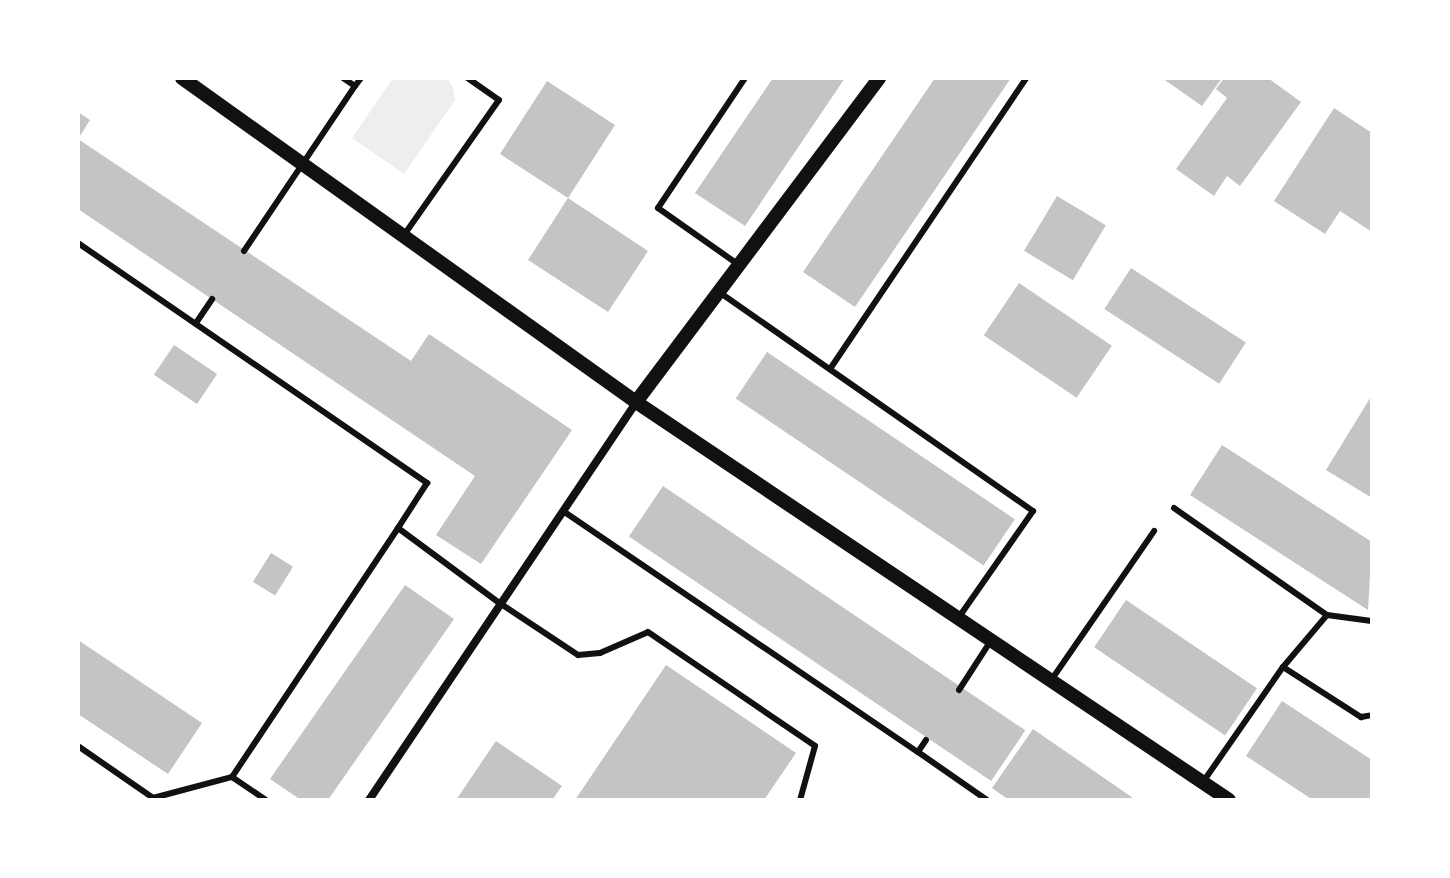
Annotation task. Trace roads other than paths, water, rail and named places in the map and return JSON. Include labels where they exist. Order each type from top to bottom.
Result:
[{"type":"street","points":[[182,78],[636,402],[1229,800]]},
{"type":"street","points":[[369,800],[498,602],[636,402],[879,78]]},
{"type":"lane","points":[[343,78],[355,86]]},
{"type":"lane","points":[[244,251],[361,78]]},
{"type":"lane","points":[[404,235],[499,100],[468,78]]},
{"type":"lane","points":[[739,265],[658,208],[745,78]]},
{"type":"lane","points":[[830,369],[1026,78]]},
{"type":"lane","points":[[78,243],[427,483],[232,777],[153,798],[78,746]]},
{"type":"lane","points":[[719,292],[1033,511],[958,619]]},
{"type":"lane","points":[[196,323],[212,299]]},
{"type":"lane","points":[[1174,508],[1327,615],[1372,621]]},
{"type":"lane","points":[[563,511],[986,799]]},
{"type":"lane","points":[[398,528],[498,602],[578,655],[600,653],[648,632],[815,746],[800,800]]},
{"type":"lane","points":[[1050,682],[1154,531]]},
{"type":"lane","points":[[1203,782],[1283,667],[1327,615]]},
{"type":"lane","points":[[959,690],[991,642]]},
{"type":"lane","points":[[1283,667],[1361,717],[1372,715]]},
{"type":"lane","points":[[918,752],[926,740]]},
{"type":"lane","points":[[232,777],[266,800]]}]
